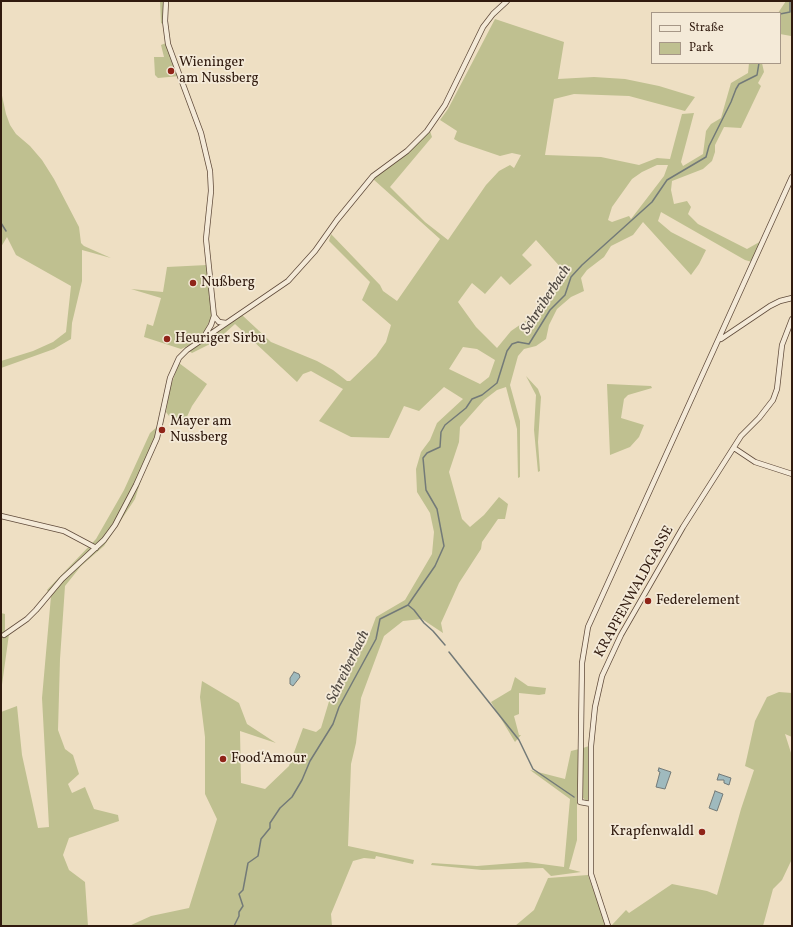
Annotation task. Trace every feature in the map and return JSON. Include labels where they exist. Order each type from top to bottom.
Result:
[{"type":"street","points":[[166,1],[165,21],[168,44],[179,68],[201,133],[209,165],[211,185],[206,239],[214,316],[212,324],[200,342]]},
{"type":"street","points":[[4,635],[27,619],[62,579],[96,548],[115,525],[144,468],[161,426],[174,367],[184,352],[288,281],[315,251],[337,220],[373,176],[407,151],[431,126],[454,89],[486,24],[506,1]]},
{"type":"street","points":[[591,804],[580,802],[582,663],[587,632],[602,596],[720,340],[723,328],[792,177]]},
{"type":"street","points":[[720,340],[764,310],[780,301],[792,298]]},
{"type":"street","points":[[214,316],[219,322],[226,323]]},
{"type":"street","name":"KRAPFENWALDGASSE","points":[[608,926],[591,874],[593,722],[597,697],[606,666],[621,635],[657,571],[744,432],[759,418],[773,400],[782,345],[792,319]]},
{"type":"street","points":[[734,448],[755,462],[792,474]]},
{"type":"street","points":[[1,516],[64,531],[96,548]]},
{"type":"green space","points":[[160,1],[165,1],[163,24],[161,23]]},
{"type":"green space","points":[[786,1],[792,1],[791,36],[781,34],[781,12],[779,12]]},
{"type":"green space","points":[[495,19],[564,42],[558,79],[594,77],[625,79],[659,86],[695,97],[685,111],[629,96],[574,94],[554,99],[545,155],[601,157],[639,165],[657,158],[670,159],[682,114],[694,113],[681,162],[683,166],[703,154],[706,131],[711,124],[721,118],[731,83],[748,73],[749,64],[762,64],[764,72],[758,83],[761,86],[741,128],[724,127],[715,145],[715,152],[712,161],[703,169],[672,181],[671,190],[674,204],[687,201],[691,207],[688,214],[698,224],[747,249],[763,240],[752,262],[745,260],[661,212],[658,221],[671,232],[706,250],[699,264],[691,275],[643,222],[633,235],[611,246],[604,257],[587,270],[581,278],[584,291],[571,297],[557,309],[549,325],[546,339],[536,346],[524,349],[518,356],[510,385],[520,421],[520,477],[518,478],[517,429],[506,387],[497,390],[484,400],[460,427],[459,442],[449,472],[462,519],[470,527],[484,515],[499,497],[508,504],[505,519],[498,519],[482,542],[481,549],[459,583],[441,623],[443,633],[422,619],[403,621],[384,636],[361,698],[356,743],[351,764],[348,846],[414,860],[413,864],[376,856],[375,859],[364,858],[353,861],[331,914],[332,926],[129,926],[151,916],[189,908],[217,819],[205,794],[205,737],[200,697],[202,681],[239,703],[247,724],[276,743],[240,731],[241,783],[265,789],[289,766],[303,728],[316,732],[321,728],[330,698],[348,667],[366,644],[376,617],[405,600],[432,554],[434,532],[430,513],[417,492],[416,469],[421,452],[430,440],[437,423],[463,399],[444,387],[419,411],[404,406],[389,438],[351,437],[319,421],[343,389],[311,371],[303,374],[297,382],[235,324],[216,341],[192,353],[189,351],[242,315],[271,342],[317,361],[333,370],[347,381],[350,381],[376,356],[386,342],[391,325],[362,300],[370,282],[329,241],[331,234],[380,285],[383,291],[397,301],[440,239],[373,179],[409,152],[430,131],[432,137],[390,187],[425,222],[448,240],[486,185],[499,171],[510,165],[514,168],[521,155],[512,153],[500,156],[459,142],[454,139],[457,131],[440,120],[448,109]],"holes":[[[657,165],[668,165],[664,176],[631,219],[629,216],[612,222],[608,220],[612,207],[632,179],[642,172]],[[536,240],[563,270],[530,318],[511,331],[497,348],[476,327],[458,302],[472,283],[485,294],[501,276],[510,285],[532,265],[522,255]],[[463,347],[477,349],[495,360],[489,377],[480,384],[449,369]]]},
{"type":"green space","points":[[166,43],[180,76],[158,78],[155,75],[154,57],[164,57],[161,45]]},
{"type":"green space","points":[[1,91],[10,125],[16,134],[30,146],[42,160],[54,179],[79,227],[81,243],[84,246],[111,258],[82,250],[82,281],[72,323],[71,339],[54,349],[1,368],[1,361],[33,351],[53,342],[66,332],[71,286],[16,255],[7,237],[1,247]]},
{"type":"green space","points":[[207,265],[212,315],[204,333],[192,344],[181,349],[144,337],[147,324],[153,326],[161,298],[131,289],[163,292],[167,267]]},
{"type":"green space","name":"Mayer am Nussberg","points":[[179,363],[207,384],[192,406],[184,423],[169,416],[166,412],[170,388]]},
{"type":"green space","points":[[526,376],[538,389],[541,397],[538,442],[540,471],[538,472],[534,430],[536,395]]},
{"type":"green space","points":[[607,384],[651,386],[652,388],[628,395],[624,399],[621,418],[644,425],[639,437],[630,447],[610,455]]},
{"type":"green space","points":[[158,426],[135,499],[104,546],[81,566],[65,586],[60,659],[58,730],[65,749],[73,755],[79,774],[68,784],[72,793],[85,787],[94,809],[118,815],[119,821],[69,838],[63,855],[69,870],[85,882],[88,926],[1,926],[1,712],[17,706],[22,755],[38,828],[49,827],[42,698],[51,596],[47,590],[96,539],[124,490],[150,433]]},
{"type":"green space","points":[[1,613],[5,614],[5,631],[9,634],[1,692]]},
{"type":"green space","points":[[515,677],[528,686],[546,688],[545,694],[539,695],[519,693],[519,714],[514,716],[519,735],[521,735],[515,742],[491,702],[511,690]]},
{"type":"green space","points":[[779,692],[792,693],[792,737],[785,734],[792,756],[792,859],[782,880],[773,889],[763,926],[611,926],[626,910],[629,913],[672,884],[707,891],[717,895],[741,809],[754,770],[745,766],[755,721],[767,697]]},
{"type":"green space","points":[[589,746],[589,798],[587,801],[583,798],[582,793],[583,748]]},
{"type":"green space","points":[[579,749],[577,840],[569,869],[581,872],[551,876],[543,868],[482,870],[431,865],[432,863],[477,866],[527,862],[564,867],[570,799],[530,770],[565,779],[571,751]]},
{"type":"green space","points":[[588,875],[606,926],[515,926],[534,910],[548,878]]},
{"type":"water","points":[[294,672],[299,674],[300,677],[293,686],[290,684],[290,678]]},
{"type":"water","points":[[659,768],[671,772],[665,789],[656,787],[660,772],[658,771]]},
{"type":"water","points":[[719,774],[731,778],[729,785],[724,783],[724,780],[717,780]]},
{"type":"water","points":[[715,791],[723,794],[717,811],[709,808]]},
{"type":"waterway","name":"Schreiberbach","points":[[781,14],[790,12],[790,1]]},
{"type":"waterway","name":"Schreiberbach","points":[[234,926],[243,906],[239,894],[243,890],[248,863],[258,856],[261,839],[270,828],[270,823],[280,808],[292,797],[302,780],[310,761],[333,724],[339,707],[376,639],[380,619],[408,605],[435,566],[444,546],[437,509],[426,490],[423,458],[427,453],[440,447],[441,432],[445,425],[466,408],[472,399],[482,395],[497,383],[507,351],[512,344],[518,342],[529,344],[550,310],[565,295],[571,277],[582,265],[652,202],[667,180],[706,157],[709,146],[736,89],[739,84],[757,75],[759,64]]},
{"type":"waterway","points":[[1,223],[6,231]]},
{"type":"waterway","points":[[408,605],[445,645]]},
{"type":"waterway","points":[[449,652],[519,740],[533,769],[574,797]]},
{"type":"place","name":"Wieninger am Nussberg","points":[[171,71]]},
{"type":"place","name":"Nußberg","points":[[193,283]]},
{"type":"place","name":"Heuriger Sirbu","points":[[167,339]]},
{"type":"place","name":"Mayer am Nussberg","points":[[162,430]]},
{"type":"place","name":"Federelement","points":[[648,601]]},
{"type":"place","name":"Food‘Amour","points":[[223,759]]},
{"type":"place","name":"Krapfenwaldl","points":[[702,832]]}]
